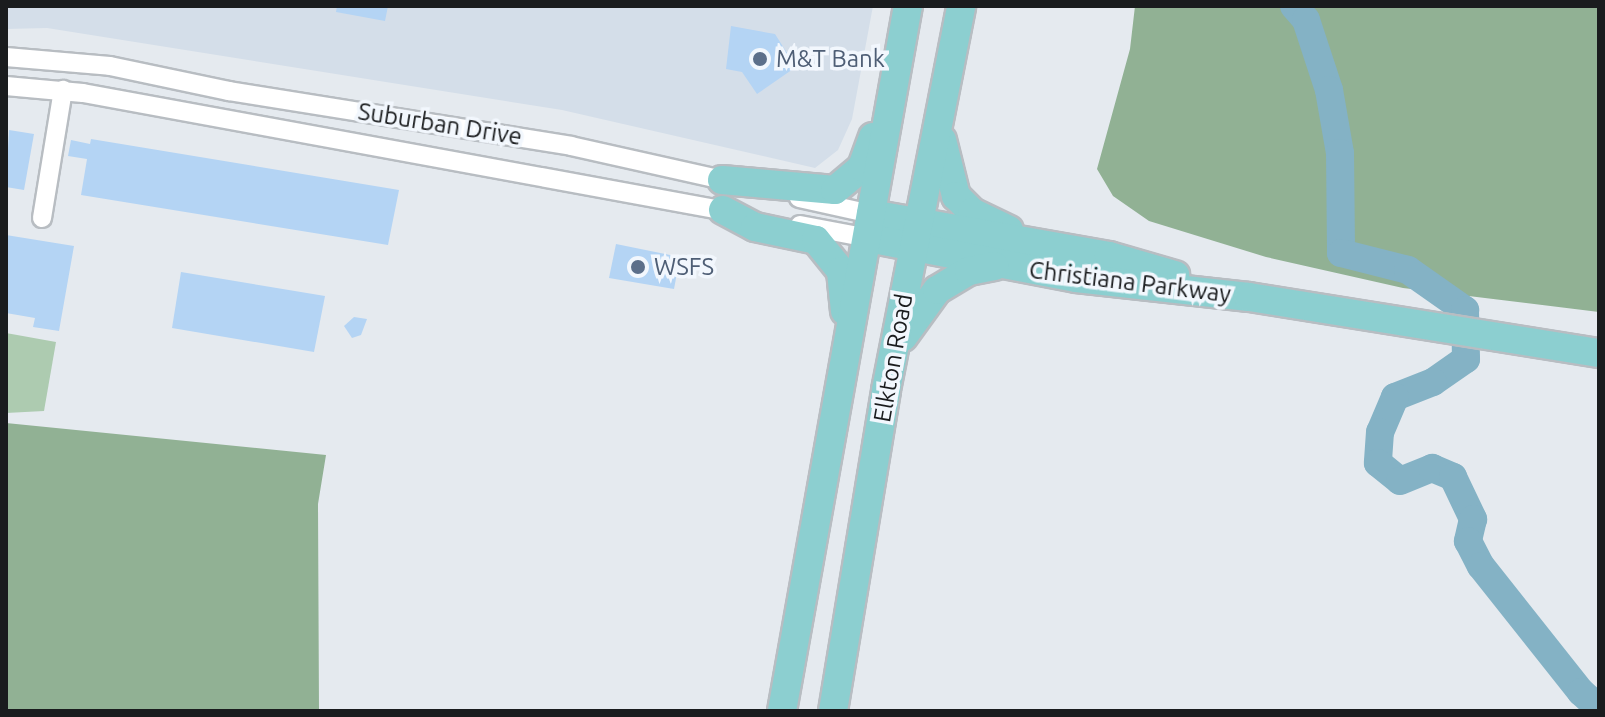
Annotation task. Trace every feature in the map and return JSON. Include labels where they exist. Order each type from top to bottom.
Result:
[{"type":"main road","points":[[722,180],[835,190],[854,177],[871,148],[892,30],[907,6]]},
{"type":"main road","name":"Elkton Road","points":[[782,711],[907,6]]},
{"type":"main road","name":"Elkton Road","points":[[833,711],[893,355],[961,6]]},
{"type":"main road","points":[[940,122],[948,180],[962,204],[993,224],[1059,248]]},
{"type":"main road","points":[[723,210],[755,227],[816,240],[829,251],[841,271],[849,339]]},
{"type":"main road","name":"Christiana Parkway","points":[[869,226],[915,236],[1004,265],[1249,297]]},
{"type":"main road","name":"Christiana Parkway","points":[[915,236],[1059,248],[1109,256],[1249,297]]},
{"type":"main road","points":[[893,355],[919,310],[937,290],[969,271],[1004,265]]},
{"type":"main road","points":[[1249,297],[1599,353]]},
{"type":"street","name":"Suburban Drive","points":[[6,57],[110,66],[229,91],[571,146],[722,180],[869,226]]},
{"type":"street","name":"Suburban Drive","points":[[6,86],[63,90],[723,210],[869,226]]},
{"type":"street","points":[[42,218],[63,90]]},
{"type":"shaded area","points":[[6,6],[873,6],[852,119],[838,150],[815,168],[562,110],[47,28],[6,29]]},
{"type":"green space","points":[[1135,6],[1599,6],[1599,312],[1403,288],[1266,257],[1149,221],[1113,196],[1097,169],[1130,49]]},
{"type":"green space","points":[[6,333],[56,342],[44,411],[6,413]]},
{"type":"green space","points":[[6,423],[326,455],[318,504],[319,711],[6,711]]},
{"type":"building","points":[[337,6],[388,6],[385,21],[336,12]]},
{"type":"building","name":"M&T Bank","points":[[731,26],[775,34],[796,67],[757,94],[742,72],[726,69]]},
{"type":"building","points":[[9,130],[34,134],[24,190],[6,187]]},
{"type":"building","points":[[91,139],[399,190],[388,245],[81,195],[87,159],[68,156],[71,140],[90,144]]},
{"type":"building","points":[[6,235],[74,246],[59,331],[33,327],[35,318],[6,313]]},
{"type":"building","points":[[616,244],[680,257],[674,289],[609,278]]},
{"type":"building","points":[[181,272],[325,296],[314,352],[172,328]]},
{"type":"building","points":[[354,317],[367,319],[361,335],[352,338],[344,326]]},
{"type":"waterway","points":[[1294,6],[1306,20],[1329,90],[1340,153],[1341,253],[1408,270],[1465,310],[1466,359],[1433,382],[1395,397],[1380,432],[1378,463],[1400,481],[1432,468],[1453,477],[1473,519],[1468,541],[1481,566],[1581,692],[1599,708]]},
{"type":"place","name":"M&T Bank","points":[[760,59]]},
{"type":"place","name":"WSFS","points":[[638,267]]}]
